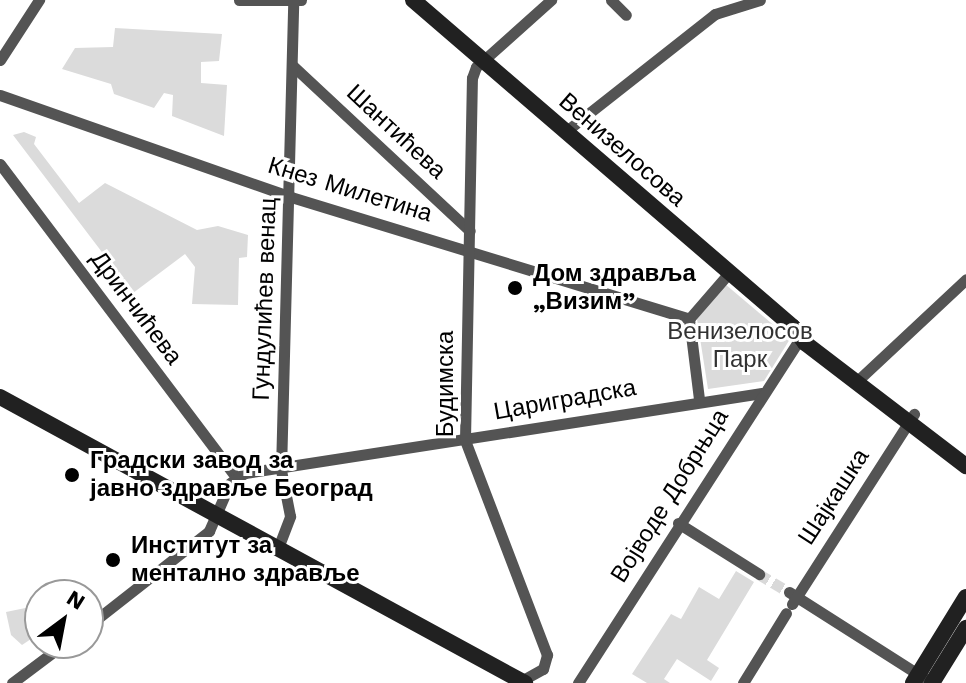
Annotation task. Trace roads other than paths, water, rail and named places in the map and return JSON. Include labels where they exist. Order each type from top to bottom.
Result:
[{"type":"street","points":[[0,60],[39,0]]},
{"type":"street","points":[[239,0],[296,1]]},
{"type":"street","name":"Венизелосова","points":[[413,0],[802,335],[911,418],[966,453]]},
{"type":"street","points":[[483,61],[551,0]]},
{"type":"street","points":[[611,0],[626,15]]},
{"type":"street","points":[[565,132],[715,14],[760,0]]},
{"type":"street","name":"Гундулићев венац","points":[[278,548],[290,516],[281,470],[296,1]]},
{"type":"street","name":"Будимска","points":[[483,61],[472,78],[465,440],[547,655],[543,669],[523,682]]},
{"type":"street","name":"Шантићева","points":[[292,65],[470,231]]},
{"type":"street","name":"Кнез Милетина","points":[[0,95],[291,197],[689,319]]},
{"type":"street","name":"Дринчићева","points":[[0,164],[237,478]]},
{"type":"street","points":[[699,399],[689,319],[729,273]]},
{"type":"street","points":[[858,379],[966,279]]},
{"type":"street","name":"Војводе Добрњца","points":[[578,683],[678,523],[802,335]]},
{"type":"street","name":"Цариградска","points":[[237,478],[259,470],[281,470],[699,399],[762,393]]},
{"type":"street","points":[[0,397],[523,682]]},
{"type":"street","name":"Венизелосова","points":[[911,418],[966,466]]},
{"type":"street","name":"Шајкашка","points":[[743,683],[791,601],[911,418]]},
{"type":"street","points":[[104,613],[209,531],[237,478]]},
{"type":"street","points":[[678,523],[759,574]]},
{"type":"street","points":[[924,681],[966,597]]},
{"type":"street","points":[[791,601],[924,681]]},
{"type":"street","points":[[924,681],[966,628]]},
{"type":"street","points":[[12,683],[44,659]]},
{"type":"tunnel","points":[[759,574],[789,592]]},
{"type":"place","name":"Дом здравља „Визим”","points":[[515,288]]},
{"type":"place","name":"Градски завод за јавно здравље Београд","points":[[72,475]]},
{"type":"place","name":"Институт за ментално здравље","points":[[113,560]]},
{"type":"park label","name":"Венизелосов Парк","points":[[740,346]]}]
